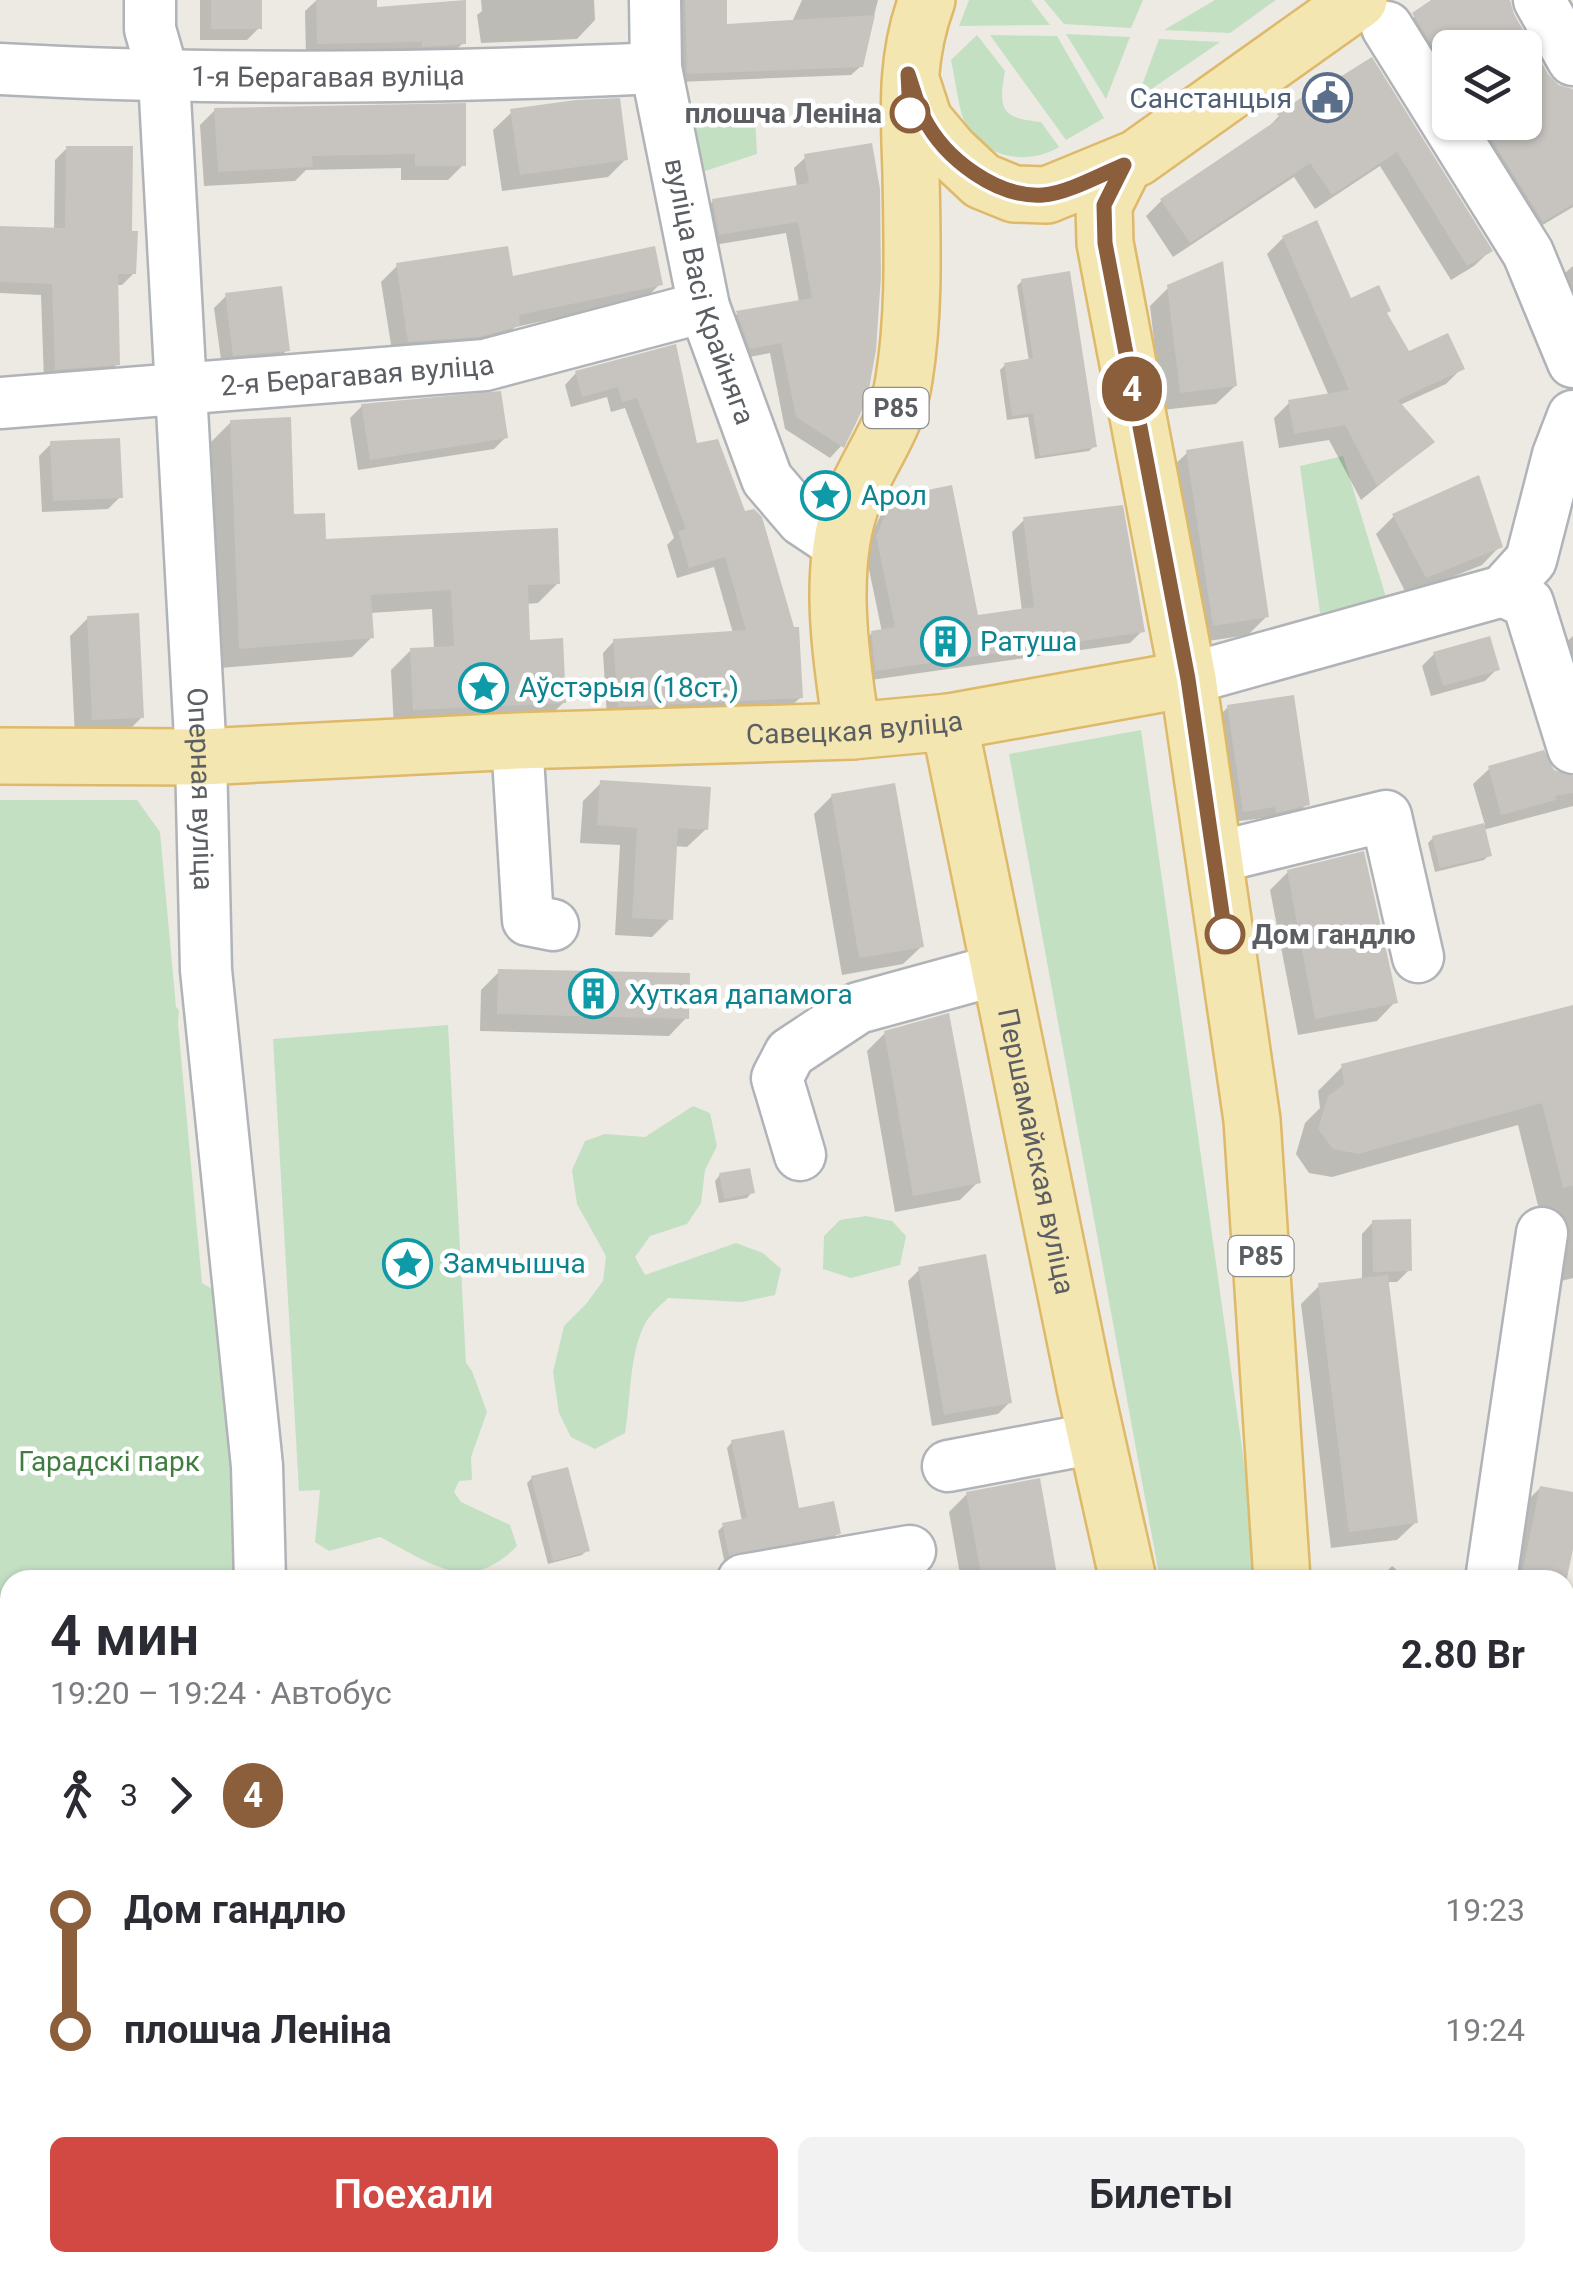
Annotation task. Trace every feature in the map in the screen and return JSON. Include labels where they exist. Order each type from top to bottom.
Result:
[{"type":"main road","name":"Р85","points":[[852,731],[841,648],[842,546],[853,500],[892,425],[904,380],[912,271],[908,74],[927,0]]},
{"type":"main road","points":[[908,74],[924,120],[982,180],[1014,194],[1047,195],[1124,165],[1373,14]]},
{"type":"main road","name":"Р85","points":[[1124,165],[1104,205],[1105,243],[1188,679],[1252,1120],[1281,1570]]},
{"type":"main road","name":"Савецкая вуліца","points":[[0,756],[201,757],[517,741],[852,731],[949,722],[1188,679]]},
{"type":"main road","name":"Першамайская вуліца","points":[[949,722],[1126,1570]]},
{"type":"street","name":"Оперная вуліца","points":[[150,0],[150,28],[164,78],[201,757],[206,970],[257,1466],[260,1570]]},
{"type":"street","name":"вуліца Васі Крайняга","points":[[656,0],[656,68],[704,307],[767,478],[802,520],[842,546]]},
{"type":"street","points":[[1539,0],[1573,60]]},
{"type":"street","points":[[1373,14],[1528,252],[1573,362]]},
{"type":"street","name":"1-я Берагавая вуліца","points":[[0,69],[164,78],[422,77],[656,68]]},
{"type":"street","name":"2-я Берагавая вуліца","points":[[0,402],[485,365],[704,307]]},
{"type":"street","points":[[1573,416],[1558,454],[1532,560],[1503,591],[1528,603],[1573,748]]},
{"type":"street","name":"Савецкая вуліца","points":[[1188,679],[1503,591]]},
{"type":"street","points":[[517,741],[528,920],[553,925]]},
{"type":"street","points":[[1214,858],[1386,816],[1418,957]]},
{"type":"street","points":[[800,1155],[777,1078],[790,1053],[858,1008],[1000,969]]},
{"type":"street","points":[[1492,1570],[1542,1233]]},
{"type":"street","points":[[948,1466],[1096,1438]]},
{"type":"street","points":[[800,1570],[910,1551]]},
{"type":"green space","points":[[969,0],[1031,0],[1050,25],[959,26]]},
{"type":"green space","points":[[1044,0],[1143,0],[1131,28],[1064,24]]},
{"type":"green space","points":[[1215,0],[1276,0],[1230,33],[1164,30]]},
{"type":"green space","points":[[1066,34],[1130,37],[1106,99]]},
{"type":"green space","points":[[977,35],[1005,71],[1005,110],[1018,118],[1041,122],[1059,147],[1031,157],[1017,157],[990,149],[969,129],[962,115],[951,60]]},
{"type":"green space","points":[[990,35],[1057,36],[1104,118],[1066,140]]},
{"type":"green space","points":[[1159,39],[1220,42],[1137,99]]},
{"type":"green space","points":[[689,116],[755,117],[757,154],[699,173]]},
{"type":"green space","points":[[1343,456],[1386,597],[1320,613],[1300,466]]},
{"type":"green space","points":[[1141,730],[1258,1570],[1158,1570],[1009,754]]},
{"type":"green space","name":"Гарадскі парк","points":[[0,800],[137,800],[160,832],[202,1283],[214,1290],[227,1322],[225,1399],[239,1570],[0,1570]]},
{"type":"green space","points":[[448,1025],[466,1363],[487,1412],[471,1457],[472,1480],[459,1481],[454,1492],[461,1502],[510,1525],[517,1546],[482,1569],[449,1570],[380,1537],[329,1551],[315,1542],[320,1490],[299,1491],[273,1039]]},
{"type":"green space","points":[[693,1106],[710,1113],[717,1146],[705,1170],[701,1203],[687,1224],[650,1236],[635,1257],[645,1275],[736,1243],[763,1253],[781,1269],[775,1295],[742,1302],[668,1298],[640,1334],[625,1433],[595,1449],[571,1437],[559,1413],[553,1372],[564,1326],[603,1281],[606,1256],[577,1204],[572,1170],[585,1141],[605,1134],[645,1137]]},
{"type":"green space","points":[[866,1216],[892,1221],[906,1236],[900,1265],[851,1278],[823,1269],[824,1236],[840,1220]]},
{"type":"building","points":[[211,0],[262,0],[262,29],[211,29]]},
{"type":"building","points":[[316,0],[377,0],[377,7],[466,0],[466,44],[317,44]]},
{"type":"building","points":[[685,0],[727,0],[727,24],[875,15],[863,67],[687,74]]},
{"type":"building","points":[[1431,0],[1510,0],[1523,30],[1432,30],[1432,45],[1412,13]]},
{"type":"building","points":[[1372,57],[1493,251],[1467,266],[1397,152],[1332,195],[1310,163],[1190,243],[1160,199],[1280,118],[1277,114]]},
{"type":"building","points":[[1542,63],[1559,85],[1573,89],[1573,204],[1543,222],[1492,140],[1542,140]]},
{"type":"building","points":[[620,98],[628,160],[520,175],[510,109]]},
{"type":"building","points":[[466,103],[466,166],[415,166],[415,154],[312,156],[313,167],[218,172],[214,108]]},
{"type":"building","points":[[872,143],[880,189],[881,276],[876,350],[867,400],[844,448],[796,417],[781,343],[750,349],[736,311],[812,298],[798,222],[719,235],[712,199],[809,183],[804,154]]},
{"type":"building","points":[[66,146],[133,146],[132,231],[138,231],[136,274],[118,274],[120,365],[55,370],[52,284],[0,282],[0,226],[65,228]]},
{"type":"building","points":[[1317,220],[1351,298],[1379,285],[1391,311],[1387,313],[1409,351],[1448,333],[1465,369],[1398,400],[1435,442],[1377,486],[1345,425],[1294,434],[1288,400],[1349,390],[1282,236]]},
{"type":"building","points":[[508,246],[513,276],[655,246],[663,285],[519,315],[520,326],[480,337],[408,342],[396,263]]},
{"type":"building","points":[[1223,261],[1237,386],[1180,393],[1167,285]]},
{"type":"building","points":[[1070,271],[1097,447],[1040,456],[1033,413],[1012,416],[1004,363],[1033,358],[1021,279]]},
{"type":"building","points":[[282,286],[290,351],[233,356],[225,293]]},
{"type":"building","points":[[676,344],[697,443],[718,439],[745,511],[754,509],[762,517],[794,627],[799,627],[803,698],[618,707],[613,639],[746,630],[725,557],[689,568],[678,531],[686,529],[637,398],[622,402],[618,387],[582,397],[575,371]]},
{"type":"building","points":[[501,391],[508,438],[370,460],[361,404]]},
{"type":"building","points":[[291,417],[294,514],[325,513],[326,539],[558,528],[560,584],[528,585],[530,640],[563,638],[566,703],[413,710],[410,648],[454,646],[451,590],[371,595],[374,638],[239,649],[230,420]]},
{"type":"building","points":[[120,438],[123,498],[53,501],[50,441]]},
{"type":"building","points":[[1243,441],[1269,617],[1213,626],[1186,450]]},
{"type":"building","points":[[1479,475],[1503,547],[1426,578],[1392,514]]},
{"type":"building","points":[[952,485],[978,615],[1034,607],[1023,517],[1123,505],[1145,632],[875,671],[871,631],[895,627],[876,536],[893,497]]},
{"type":"building","points":[[139,613],[144,718],[92,720],[87,616]]},
{"type":"building","points":[[1490,636],[1500,670],[1443,686],[1433,652]]},
{"type":"building","points":[[1294,695],[1310,805],[1276,813],[1275,807],[1243,812],[1227,705]]},
{"type":"building","points":[[1544,750],[1554,770],[1573,776],[1573,793],[1501,815],[1488,766]]},
{"type":"building","points":[[600,780],[711,787],[708,830],[678,828],[673,920],[632,918],[637,828],[597,825]]},
{"type":"building","points":[[895,783],[924,947],[859,958],[831,794]]},
{"type":"building","points":[[1484,823],[1492,856],[1440,868],[1432,836]]},
{"type":"building","points":[[1364,851],[1398,1003],[1315,1019],[1287,870]]},
{"type":"building","name":"Хуткая дапамога","points":[[498,969],[690,973],[689,1019],[497,1014]]},
{"type":"building","points":[[1573,1005],[1573,1186],[1563,1188],[1542,1103],[1358,1154],[1333,1149],[1318,1129],[1328,1096],[1344,1084],[1341,1064]]},
{"type":"building","points":[[949,1013],[981,1183],[913,1196],[884,1031]]},
{"type":"building","points":[[750,1168],[755,1193],[724,1199],[719,1173]]},
{"type":"building","points":[[1411,1219],[1412,1271],[1373,1272],[1372,1220]]},
{"type":"building","points":[[986,1254],[1012,1403],[944,1415],[918,1267]]},
{"type":"building","points":[[1388,1275],[1418,1523],[1349,1532],[1318,1283]]},
{"type":"building","points":[[784,1430],[799,1508],[834,1501],[841,1534],[729,1556],[722,1523],[747,1518],[731,1440]]},
{"type":"building","points":[[568,1467],[590,1551],[553,1561],[531,1476]]},
{"type":"building","points":[[1040,1478],[1056,1570],[980,1570],[966,1492]]},
{"type":"building","points":[[1540,1486],[1573,1492],[1573,1549],[1569,1570],[1523,1570]]},
{"type":"bus line","name":"4","points":[[910,113],[908,74],[924,120],[950,150],[982,180],[1014,194],[1047,195],[1124,165],[1104,205],[1105,243],[1188,679],[1225,934]]},
{"type":"place","name":"Санстанцыя","points":[[1327,98]]},
{"type":"place","name":"плошча Леніна","points":[[910,113]]},
{"type":"place","name":"Арол","points":[[826,495]]},
{"type":"place","name":"Ратуша","points":[[945,641]]},
{"type":"place","name":"Аўстэрыя (18ст.)","points":[[484,687]]},
{"type":"place","name":"Дом гандлю","points":[[1225,934]]},
{"type":"place","name":"Хуткая дапамога","points":[[594,994]]},
{"type":"place","name":"Замчышча","points":[[408,1263]]}]
